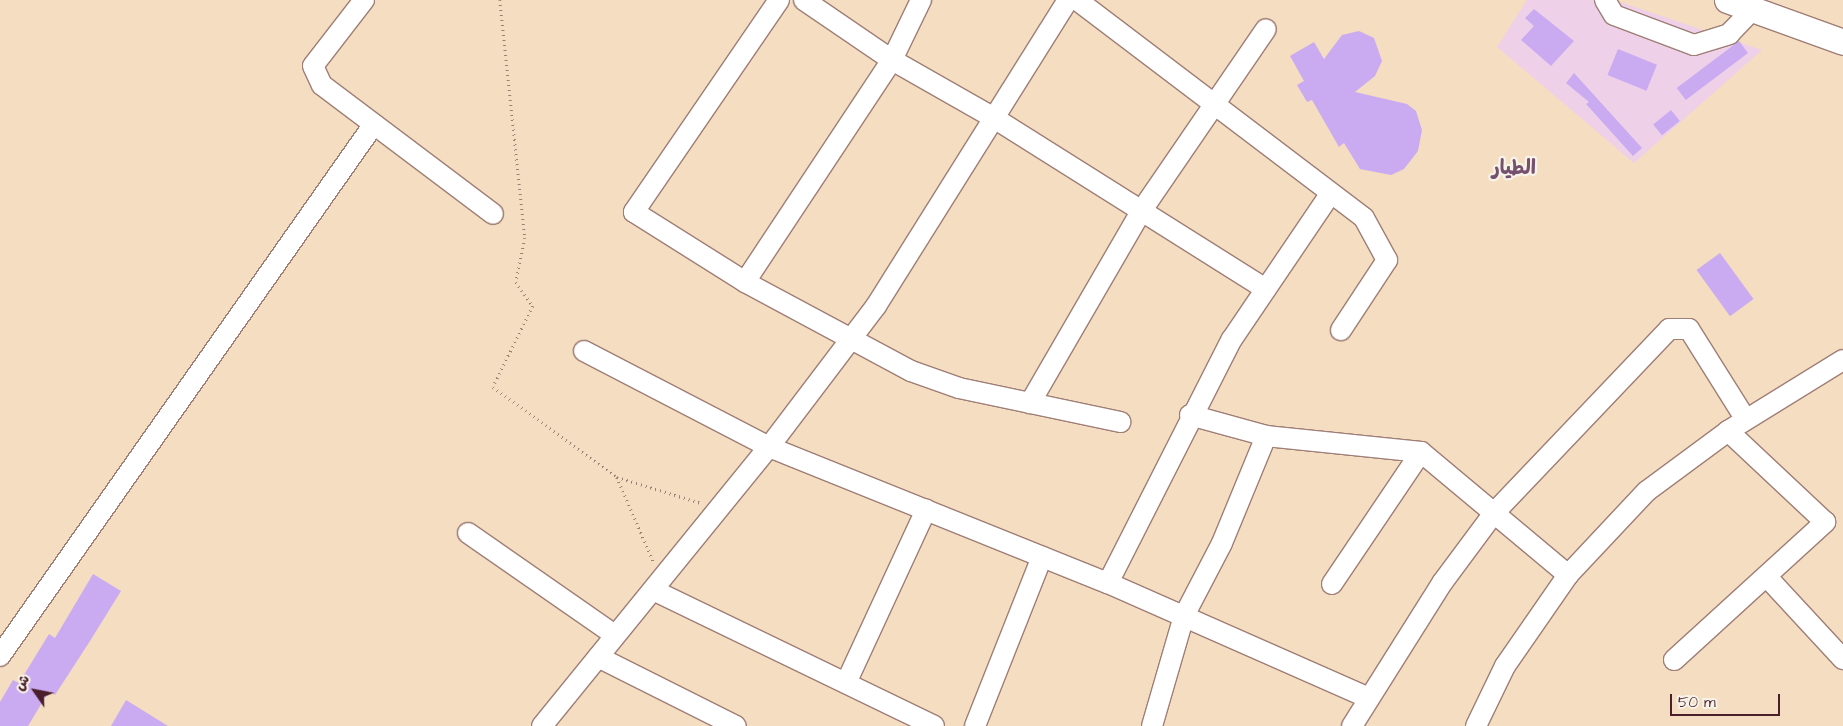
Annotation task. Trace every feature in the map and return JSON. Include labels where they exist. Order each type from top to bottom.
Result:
[{"type":"main road","points":[[1727,0],[1843,42]]},
{"type":"street","points":[[364,0],[313,66],[322,85],[493,214]]},
{"type":"street","points":[[779,0],[634,212],[745,282],[850,340],[911,371],[959,388],[1120,422]]},
{"type":"street","points":[[804,0],[892,60],[994,118],[1266,289]]},
{"type":"street","points":[[745,282],[892,60],[921,0]]},
{"type":"street","points":[[542,726],[769,447],[850,340],[1068,0]]},
{"type":"street","points":[[1077,0],[1212,107],[1364,218],[1387,260],[1341,330]]},
{"type":"street","points":[[1605,0],[1614,15],[1694,45],[1729,34],[1753,9]]},
{"type":"street","points":[[1030,403],[1142,210],[1266,29]]},
{"type":"street","points":[[0,656],[374,124]]},
{"type":"street","points":[[1108,583],[1190,415],[1266,289],[1330,194]]},
{"type":"street","points":[[1352,726],[1442,583],[1494,513],[1668,329],[1689,329],[1746,420]]},
{"type":"street","points":[[584,351],[769,447],[1108,583],[1369,698]]},
{"type":"street","points":[[1476,726],[1504,666],[1568,575],[1647,491],[1728,432],[1843,360]]},
{"type":"street","points":[[1190,415],[1266,436],[1422,452],[1568,575]]},
{"type":"street","points":[[1674,660],[1825,522],[1728,432]]},
{"type":"street","points":[[1152,726],[1184,616],[1222,543],[1266,436]]},
{"type":"street","points":[[1332,584],[1422,452]]},
{"type":"street","points":[[846,683],[926,510]]},
{"type":"street","points":[[468,534],[615,635]]},
{"type":"street","points":[[975,726],[1042,557]]},
{"type":"street","points":[[1767,577],[1843,659]]},
{"type":"street","points":[[657,584],[846,683],[934,726]]},
{"type":"street","points":[[598,657],[736,726]]},
{"type":"path","points":[[500,0],[525,238],[516,282],[533,306],[493,387],[617,477],[719,508]]},
{"type":"path","points":[[617,477],[657,584]]},
{"type":"shaded area","points":[[1527,0],[1614,0],[1762,50],[1634,163],[1497,47]]},
{"type":"building","points":[[1534,9],[1574,41],[1551,66],[1521,40],[1534,26],[1525,18]]},
{"type":"building","points":[[1359,31],[1374,38],[1382,61],[1375,76],[1355,92],[1407,104],[1416,111],[1422,130],[1418,151],[1404,169],[1391,175],[1360,169],[1344,143],[1339,147],[1312,100],[1307,102],[1297,85],[1304,81],[1290,56],[1314,42],[1324,59],[1342,35]]},
{"type":"building","points":[[1739,41],[1748,53],[1686,100],[1677,88]]},
{"type":"building","points":[[1618,49],[1657,65],[1646,91],[1608,75]]},
{"type":"building","points":[[1574,73],[1642,148],[1633,156],[1586,104],[1589,102],[1566,83]]},
{"type":"building","points":[[1671,110],[1680,121],[1662,135],[1653,124]]},
{"type":"building","points":[[1720,253],[1754,299],[1730,316],[1697,270]]},
{"type":"building","points":[[93,574],[121,591],[55,695],[49,691],[28,726],[0,726],[0,702],[13,680],[19,683],[49,634],[55,638]]},
{"type":"building","points":[[126,700],[168,726],[111,726]]},
{"type":"district","name":"الطيار","points":[[1514,168]]}]
